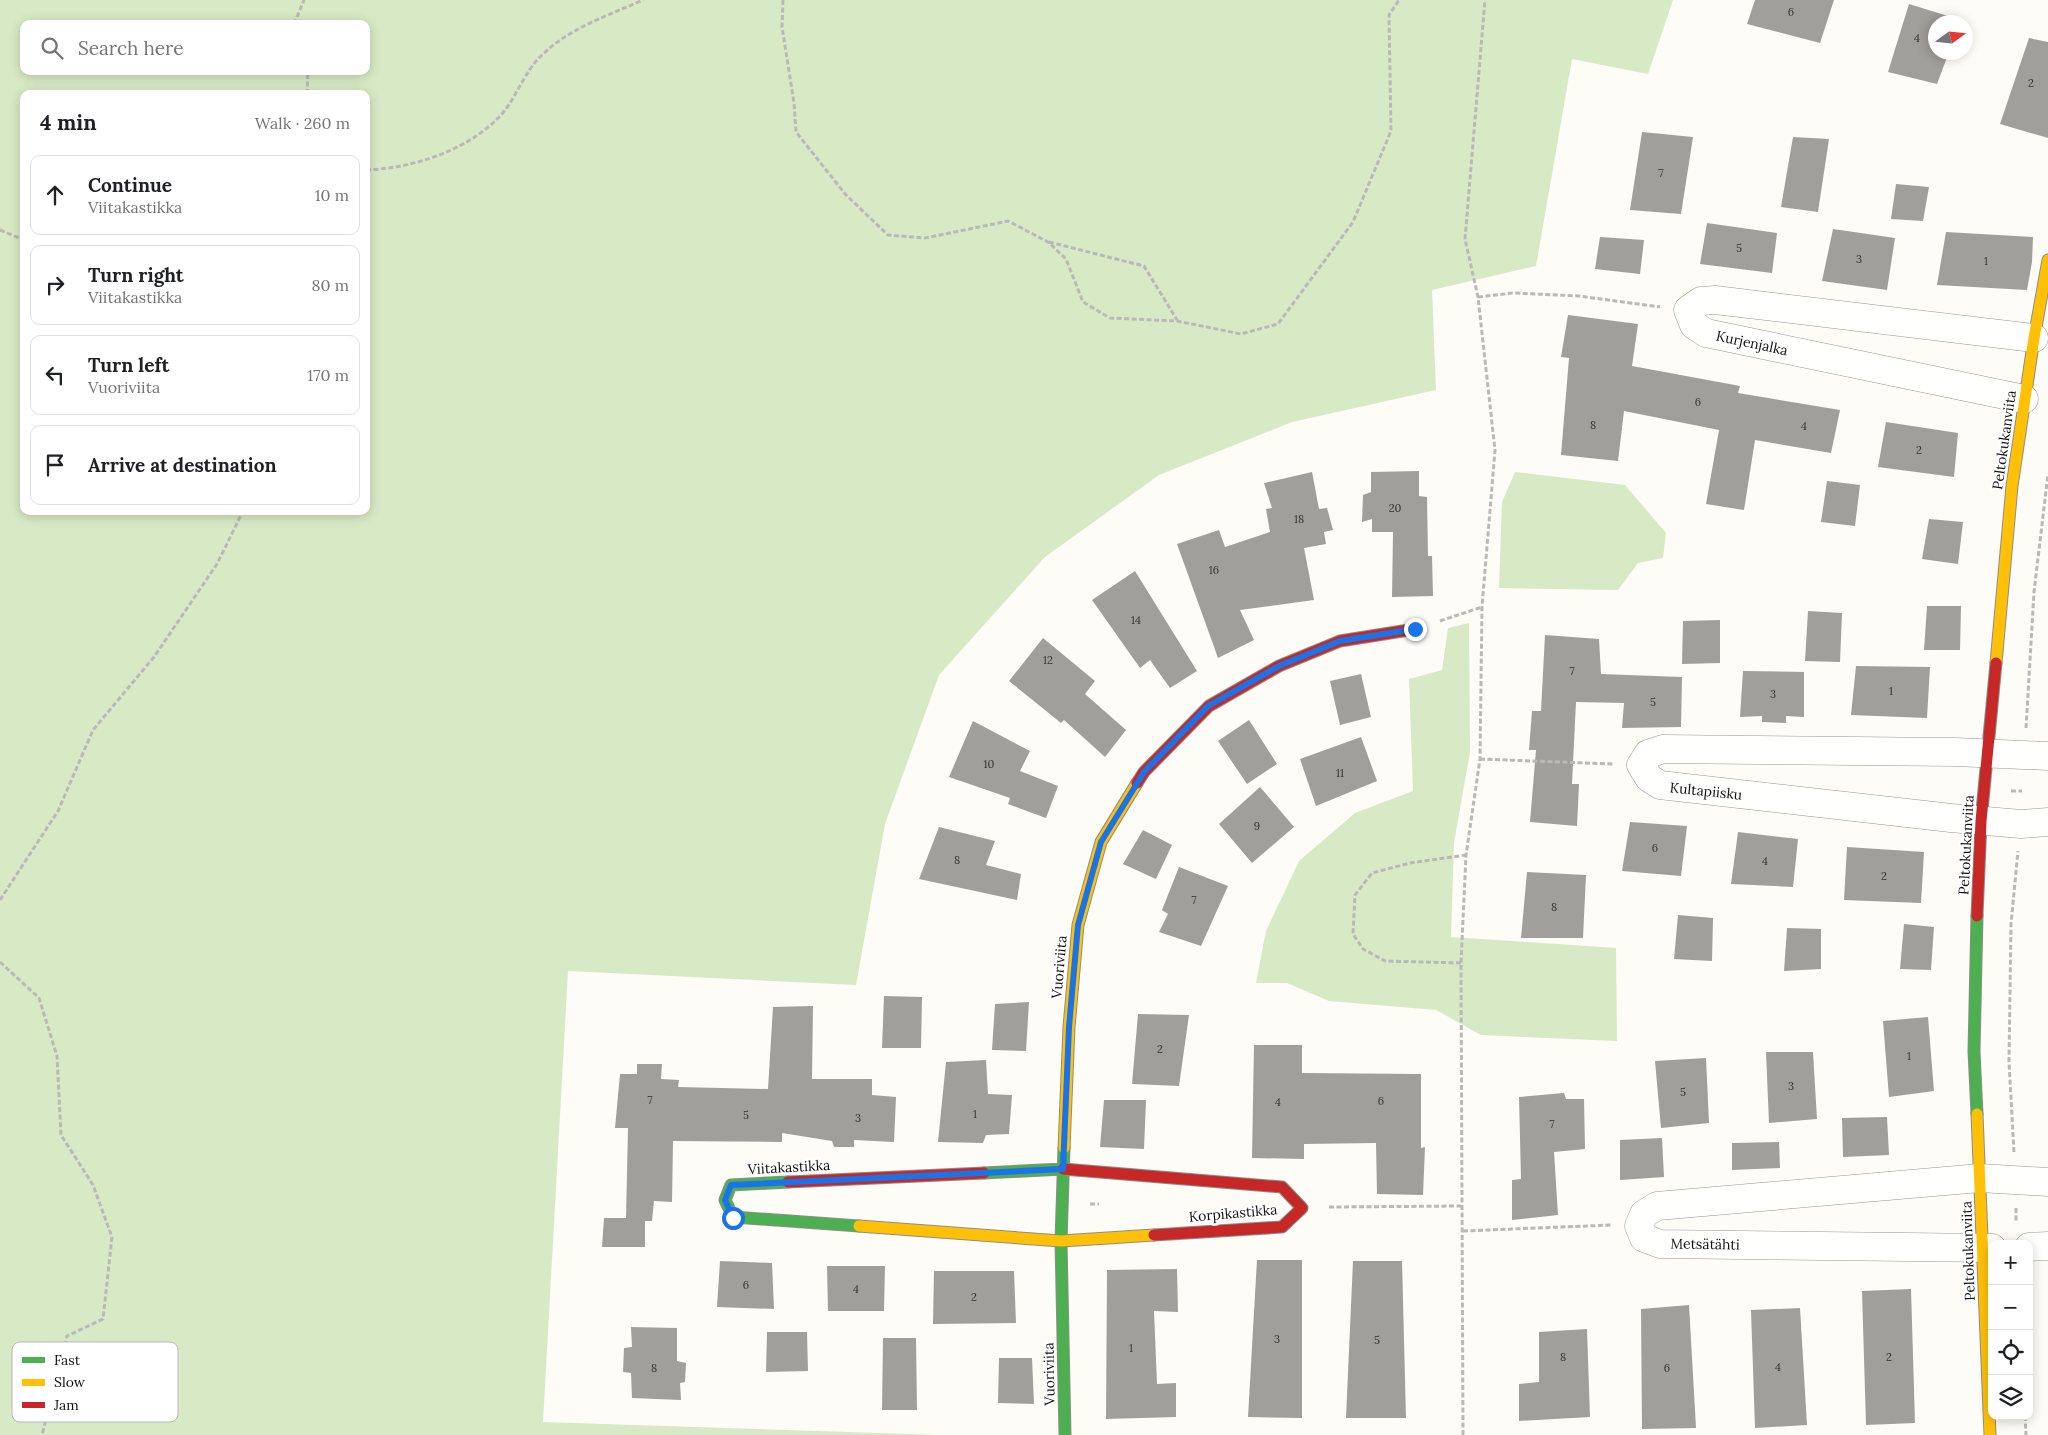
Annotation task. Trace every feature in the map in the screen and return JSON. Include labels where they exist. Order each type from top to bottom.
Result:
[{"type":"street","name":"Peltokukanviita","points":[[1990,1435],[1987,1249],[1980,1178],[1974,1051],[1976,924],[1981,821],[2012,486],[2024,399],[2031,370],[2034,338],[2048,260]]},
{"type":"street","points":[[1688,310],[1701,301],[1714,300],[2034,338]]},
{"type":"street","name":"Kurjenjalka","points":[[1688,310],[1694,324],[1706,333],[2024,399]]},
{"type":"street","name":"Vuoriviita","points":[[1065,1435],[1061,1241],[1069,1027],[1078,925],[1101,842],[1144,772],[1208,706],[1279,666],[1340,641],[1415,629]]},
{"type":"street","points":[[1641,765],[1648,754],[1663,749],[2036,755]]},
{"type":"street","name":"Kultapiisku","points":[[1641,765],[1649,778],[1660,785],[1981,821],[2021,824],[2048,822]]},
{"type":"street","name":"Korpikastikka","points":[[1061,1241],[1097,1237],[1282,1227],[1302,1208],[1282,1187],[1063,1169]]},
{"type":"street","name":"Viitakastikka","points":[[1061,1241],[733,1218],[725,1200],[731,1185],[1063,1169]]},
{"type":"street","points":[[1639,1226],[1644,1214],[1657,1206],[1980,1178],[2048,1182]]},
{"type":"street","name":"Metsätähti","points":[[1639,1226],[1644,1238],[1660,1244],[1948,1246],[1987,1249]]},
{"type":"street","points":[[2023,1238],[2048,1246]]},
{"type":"path","points":[[296,20],[304,0]]},
{"type":"path","points":[[370,170],[409,164],[448,152],[472,139],[500,116],[539,57],[566,34],[643,0]]},
{"type":"path","points":[[783,0],[782,28],[794,103],[796,132],[846,195],[888,235],[925,238],[1008,221],[1048,242],[1144,266],[1177,320]]},
{"type":"path","points":[[1048,242],[1066,259],[1082,302],[1110,318],[1177,320],[1241,334],[1278,324],[1353,222],[1391,131],[1389,15],[1399,0]]},
{"type":"path","points":[[1463,1435],[1464,1231],[1461,963],[1466,855],[1480,759],[1482,607],[1495,450],[1478,297],[1465,239],[1484,0]]},
{"type":"path","points":[[307,90],[308,75]]},
{"type":"path","points":[[0,230],[20,238]]},
{"type":"path","points":[[1478,297],[1513,293],[1579,296],[1688,310]]},
{"type":"path","points":[[2023,1238],[2015,1179],[2009,1042],[2011,924],[2021,824],[2036,755],[2034,592],[2048,474]]},
{"type":"path","points":[[0,900],[58,811],[93,730],[159,649],[216,564],[242,515]]},
{"type":"path","points":[[1415,629],[1482,607]]},
{"type":"path","points":[[1480,759],[1641,765]]},
{"type":"path","points":[[1461,963],[1385,961],[1362,949],[1353,934],[1355,895],[1372,873],[1410,862],[1466,855]]},
{"type":"path","points":[[0,962],[39,998],[57,1056],[61,1135],[93,1185],[112,1237],[103,1319],[67,1336],[65,1342]]},
{"type":"path","points":[[1097,1237],[1101,1172]]},
{"type":"path","points":[[1302,1208],[1463,1206]]},
{"type":"path","points":[[1464,1231],[1639,1226]]},
{"type":"path","points":[[2025,1420],[2026,1435]]},
{"type":"path","points":[[42,1435],[45,1422]]},
{"type":"green space","points":[[0,0],[1673,0],[1648,74],[1572,59],[1536,266],[1432,290],[1436,390],[1292,422],[1159,475],[1045,557],[939,675],[885,824],[856,985],[568,971],[543,1422],[940,1435],[0,1435]]},
{"type":"green space","points":[[1515,472],[1625,485],[1666,533],[1663,558],[1638,563],[1618,590],[1499,588],[1502,502]]},
{"type":"green space","points":[[1469,623],[1470,752],[1454,843],[1451,937],[1616,948],[1617,1041],[1481,1035],[1436,1010],[1329,1001],[1287,983],[1256,983],[1266,931],[1299,861],[1355,813],[1413,791],[1409,679],[1442,670],[1448,628]]},
{"type":"building","points":[[1755,0],[1834,0],[1820,43],[1747,24]]},
{"type":"building","points":[[1909,4],[1945,15],[1928,15],[1928,60],[1946,60],[1937,84],[1888,72]]},
{"type":"building","points":[[2029,38],[2048,42],[2048,138],[2000,124]]},
{"type":"building","points":[[1642,132],[1693,137],[1681,214],[1630,210]]},
{"type":"building","points":[[1793,137],[1829,139],[1818,212],[1781,207]]},
{"type":"building","points":[[1896,184],[1929,187],[1923,221],[1891,219]]},
{"type":"building","points":[[1707,223],[1777,233],[1772,273],[1700,264]]},
{"type":"building","points":[[1833,229],[1895,238],[1887,290],[1822,281]]},
{"type":"building","points":[[1946,232],[2033,237],[2032,262],[2027,290],[1937,285]]},
{"type":"building","points":[[1600,237],[1644,240],[1640,274],[1595,269]]},
{"type":"building","points":[[1568,315],[1638,324],[1632,366],[1740,386],[1738,393],[1840,410],[1831,453],[1755,440],[1744,510],[1706,504],[1719,430],[1624,411],[1618,461],[1561,455],[1569,358],[1561,357]]},
{"type":"building","points":[[1886,422],[1958,433],[1954,477],[1878,467]]},
{"type":"building","points":[[1419,471],[1419,496],[1427,497],[1428,556],[1432,556],[1433,596],[1392,597],[1393,532],[1372,532],[1372,519],[1362,522],[1363,495],[1371,492],[1371,472]]},
{"type":"building","points":[[1312,472],[1319,509],[1327,508],[1333,530],[1324,532],[1326,544],[1304,548],[1314,600],[1240,610],[1254,640],[1218,658],[1177,544],[1219,530],[1225,547],[1270,532],[1266,509],[1272,508],[1264,483]]},
{"type":"building","points":[[1827,481],[1860,485],[1855,526],[1821,522]]},
{"type":"building","points":[[1929,519],[1963,522],[1958,564],[1922,559]]},
{"type":"building","points":[[1135,571],[1197,671],[1170,688],[1150,660],[1140,668],[1092,600]]},
{"type":"building","points":[[1927,606],[1961,606],[1960,650],[1924,650]]},
{"type":"building","points":[[1808,611],[1842,613],[1840,662],[1805,661]]},
{"type":"building","points":[[1720,620],[1720,663],[1682,664],[1683,621]]},
{"type":"building","points":[[1545,635],[1599,639],[1601,674],[1682,677],[1681,727],[1622,728],[1624,703],[1576,702],[1572,784],[1579,784],[1577,826],[1530,822],[1536,750],[1529,750],[1532,711],[1541,711]]},
{"type":"building","points":[[1043,638],[1095,681],[1085,694],[1126,730],[1105,757],[1064,720],[1061,723],[1009,681]]},
{"type":"building","points":[[1856,666],[1930,667],[1927,718],[1851,715]]},
{"type":"building","points":[[1743,671],[1804,672],[1804,717],[1786,716],[1786,723],[1762,722],[1762,716],[1740,717]]},
{"type":"building","points":[[1361,674],[1371,717],[1340,725],[1330,681]]},
{"type":"building","points":[[1249,720],[1277,764],[1247,784],[1218,741]]},
{"type":"building","points":[[973,721],[1030,751],[1020,771],[1058,786],[1046,818],[1008,804],[1010,798],[949,777]]},
{"type":"building","points":[[1361,737],[1377,781],[1316,806],[1300,759]]},
{"type":"building","points":[[1260,787],[1294,827],[1252,863],[1219,824]]},
{"type":"building","points":[[1630,822],[1687,826],[1681,876],[1622,871]]},
{"type":"building","points":[[939,827],[995,841],[986,865],[1021,874],[1017,900],[919,879]]},
{"type":"building","points":[[1143,830],[1172,845],[1156,879],[1123,864]]},
{"type":"building","points":[[1738,832],[1798,839],[1793,887],[1731,884]]},
{"type":"building","points":[[1847,847],[1924,852],[1921,903],[1844,900]]},
{"type":"building","points":[[1179,867],[1228,886],[1201,946],[1159,932],[1168,914],[1162,910]]},
{"type":"building","points":[[1527,872],[1586,875],[1583,938],[1521,938]]},
{"type":"building","points":[[1678,915],[1713,918],[1712,961],[1674,959]]},
{"type":"building","points":[[1904,924],[1934,927],[1931,970],[1900,969]]},
{"type":"building","points":[[1787,928],[1821,929],[1821,969],[1784,971]]},
{"type":"building","points":[[884,996],[922,997],[921,1048],[882,1048]]},
{"type":"building","points":[[1029,1002],[1026,1051],[992,1050],[995,1004]]},
{"type":"building","points":[[813,1006],[812,1079],[872,1079],[872,1095],[896,1097],[894,1142],[854,1140],[854,1147],[834,1147],[832,1141],[782,1133],[782,1142],[673,1141],[672,1202],[654,1201],[652,1221],[645,1221],[645,1247],[602,1247],[604,1218],[626,1218],[628,1128],[615,1128],[620,1074],[637,1074],[637,1064],[662,1064],[661,1079],[679,1080],[678,1087],[768,1089],[773,1007]]},
{"type":"building","points":[[1138,1014],[1189,1015],[1179,1086],[1132,1084]]},
{"type":"building","points":[[1928,1017],[1934,1091],[1889,1097],[1883,1021]]},
{"type":"building","points":[[1254,1045],[1302,1045],[1302,1073],[1421,1074],[1421,1148],[1425,1147],[1423,1195],[1377,1194],[1376,1143],[1304,1144],[1304,1159],[1252,1158]]},
{"type":"building","points":[[1766,1052],[1813,1052],[1817,1119],[1769,1123]]},
{"type":"building","points":[[1706,1058],[1709,1123],[1661,1128],[1655,1061]]},
{"type":"building","points":[[986,1060],[988,1094],[1012,1095],[1009,1134],[986,1135],[983,1143],[938,1142],[946,1062]]},
{"type":"building","points":[[1564,1093],[1566,1099],[1584,1099],[1585,1149],[1554,1152],[1558,1215],[1512,1220],[1512,1180],[1521,1179],[1519,1097]]},
{"type":"building","points":[[1104,1100],[1146,1100],[1144,1149],[1100,1147]]},
{"type":"building","points":[[1887,1117],[1889,1155],[1843,1157],[1842,1118]]},
{"type":"building","points":[[1662,1138],[1664,1177],[1620,1180],[1620,1140]]},
{"type":"building","points":[[1779,1142],[1780,1168],[1732,1170],[1732,1143]]},
{"type":"building","points":[[1257,1260],[1302,1260],[1302,1418],[1248,1417]]},
{"type":"building","points":[[720,1261],[772,1263],[774,1309],[717,1307]]},
{"type":"building","points":[[1353,1261],[1402,1261],[1406,1418],[1346,1418]]},
{"type":"building","points":[[827,1266],[885,1266],[884,1311],[828,1311]]},
{"type":"building","points":[[1177,1269],[1178,1312],[1154,1311],[1157,1384],[1176,1383],[1176,1417],[1106,1419],[1107,1270]]},
{"type":"building","points":[[934,1271],[1014,1271],[1016,1323],[933,1324]]},
{"type":"building","points":[[1911,1289],[1915,1423],[1866,1425],[1862,1291]]},
{"type":"building","points":[[1689,1305],[1696,1428],[1642,1429],[1641,1309]]},
{"type":"building","points":[[1800,1308],[1807,1425],[1755,1428],[1751,1310]]},
{"type":"building","points":[[631,1327],[677,1328],[677,1361],[686,1363],[685,1382],[680,1383],[681,1400],[632,1398],[631,1373],[623,1372],[624,1348],[632,1347]]},
{"type":"building","points":[[1587,1329],[1590,1417],[1519,1421],[1519,1384],[1539,1382],[1539,1332]]},
{"type":"building","points":[[767,1332],[807,1332],[808,1371],[766,1372]]},
{"type":"building","points":[[883,1338],[916,1338],[917,1410],[882,1410]]},
{"type":"building","points":[[999,1358],[1032,1358],[1034,1404],[998,1403]]},
{"type":"traffic: fast","points":[[1977,916],[1974,1051],[1977,1114]]},
{"type":"traffic: fast","points":[[1064,1148],[1061,1241],[1065,1435]]},
{"type":"traffic: fast","points":[[984,1173],[1063,1169]]},
{"type":"traffic: fast","points":[[788,1182],[731,1185],[725,1200],[733,1217],[859,1226]]},
{"type":"traffic: slow","points":[[1996,663],[2012,486],[2034,338],[2048,260]]},
{"type":"traffic: slow","points":[[1064,1148],[1069,1027],[1078,925],[1101,842],[1137,783]]},
{"type":"traffic: slow","points":[[1977,1114],[1990,1435]]},
{"type":"traffic: slow","points":[[859,1226],[1061,1241],[1154,1235]]},
{"type":"traffic: jam","points":[[1137,783],[1144,772],[1209,706],[1279,666],[1340,641],[1415,629]]},
{"type":"traffic: jam","points":[[1977,916],[1981,821],[1996,663]]},
{"type":"traffic: jam","points":[[1063,1169],[1282,1187],[1302,1208],[1282,1227],[1154,1235]]},
{"type":"traffic: jam","points":[[788,1182],[984,1173]]},
{"type":"route","points":[[733,1218],[725,1200],[731,1185],[1063,1169],[1069,1027],[1078,925],[1101,842],[1144,772],[1208,706],[1279,666],[1340,641],[1415,629]]}]
